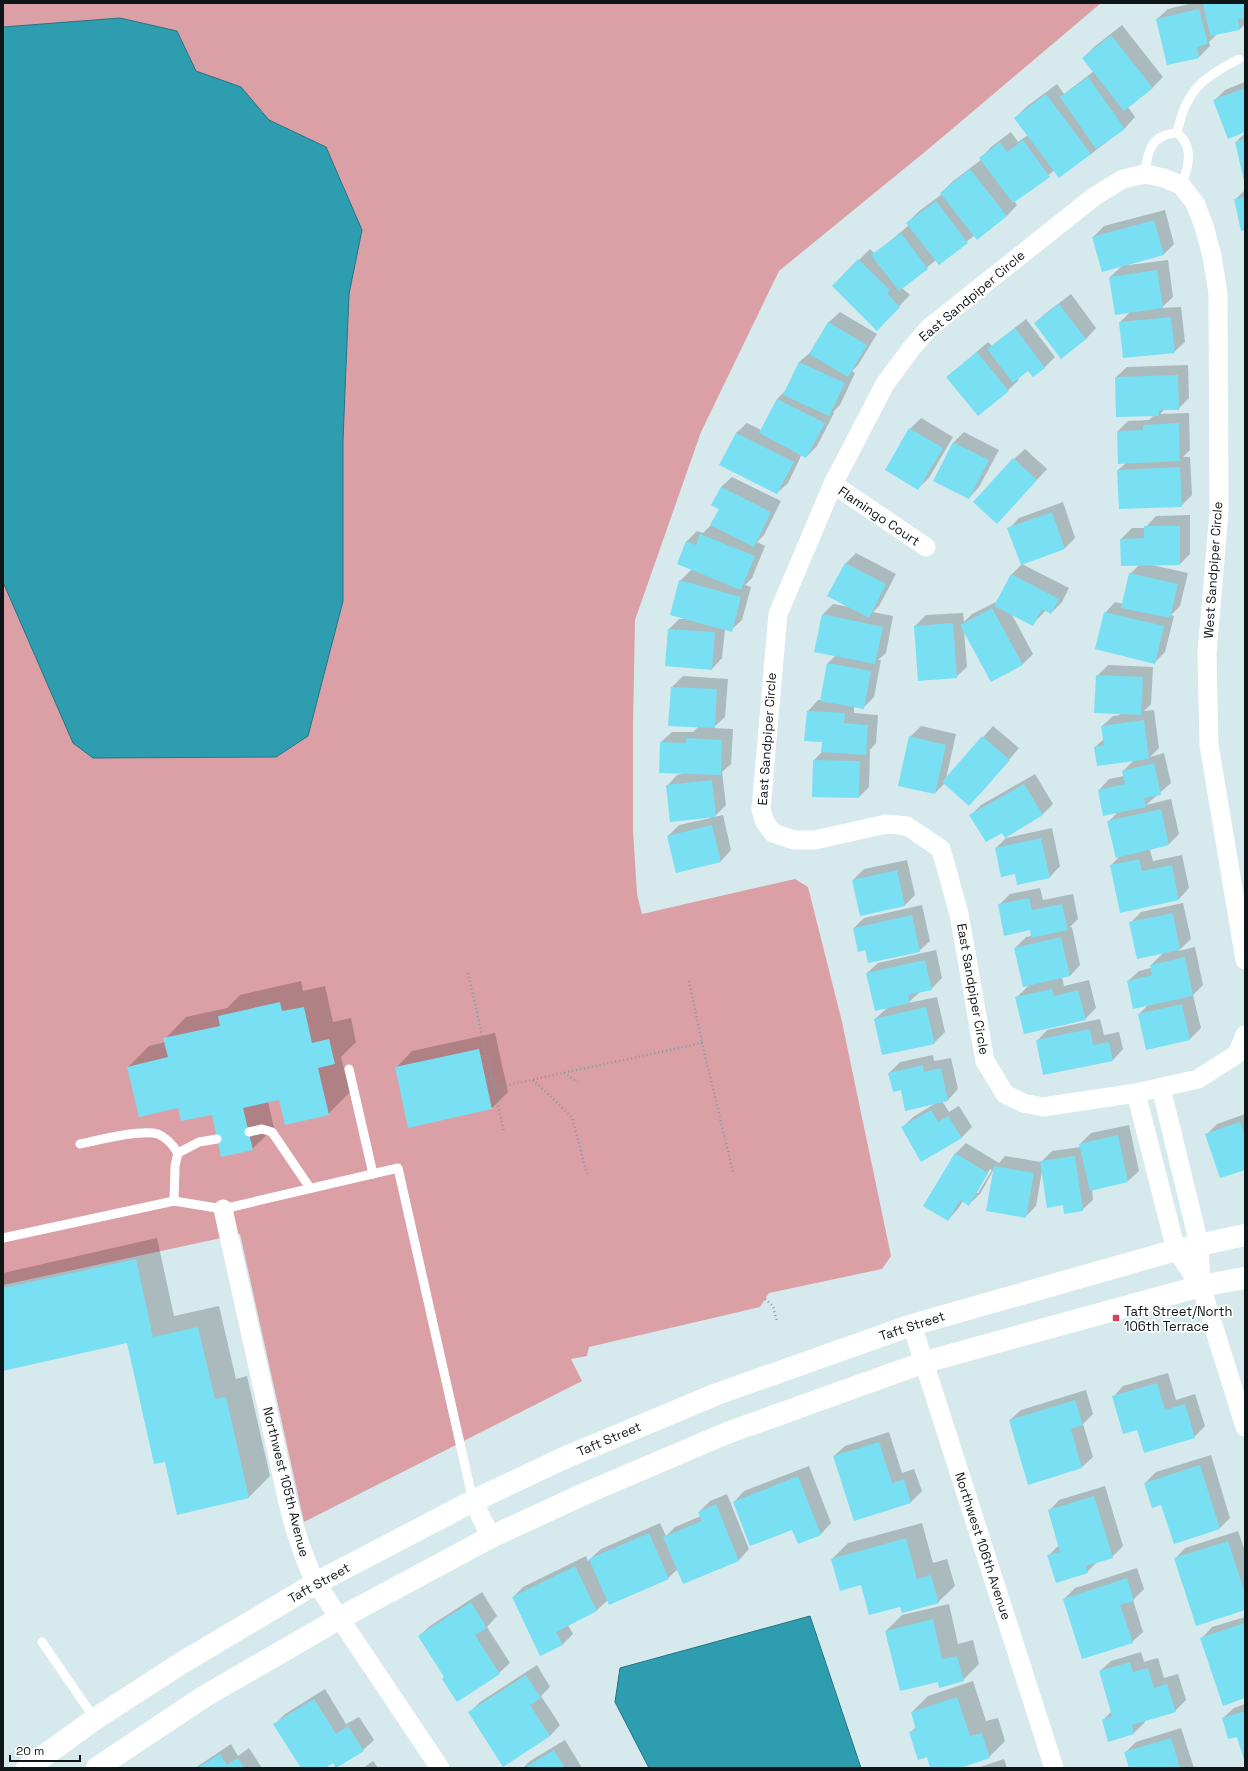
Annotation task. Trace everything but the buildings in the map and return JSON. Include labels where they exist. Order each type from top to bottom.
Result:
[{"type":"street","name":"East Sandpiper Circle","points":[[1136,1093],[1043,1107],[1023,1103],[1005,1094],[985,1061],[959,914],[941,850],[907,826],[886,824],[815,840],[794,840],[773,833],[765,822],[761,809],[778,614],[833,484],[885,384],[910,350],[929,328],[1095,196],[1123,179],[1146,174],[1164,178],[1181,186]]},
{"type":"street","name":"West Sandpiper Circle","points":[[1181,186],[1195,203],[1204,226],[1212,256],[1218,293],[1219,512],[1207,653],[1209,745],[1245,960]]},
{"type":"street","name":"Flamingo Court","points":[[833,484],[926,547]]},
{"type":"street","points":[[1201,1286],[1176,1250],[1136,1093],[1198,1080],[1237,1054],[1245,1034]]},
{"type":"street","points":[[1161,1088],[1199,1244],[1201,1286],[1245,1427]]},
{"type":"street","name":"Northwest 105th Avenue","points":[[223,1209],[296,1536],[306,1563],[316,1583],[440,1768]]},
{"type":"street","name":"Taft Street","points":[[27,1768],[95,1719],[180,1664],[316,1583],[473,1500],[564,1458],[717,1394],[912,1325],[1176,1250],[1245,1235]]},
{"type":"street","points":[[106,1765],[205,1696],[340,1618],[490,1537],[584,1494],[727,1433],[925,1362],[1201,1286],[1245,1278]]},
{"type":"street","name":"Northwest 106th Avenue","points":[[912,1325],[1054,1768]]},
{"type":"street","points":[[473,1500],[490,1537]]},
{"type":"lane","points":[[1177,133],[1181,114],[1189,97],[1202,81],[1240,58]]},
{"type":"lane","points":[[1146,174],[1146,156],[1154,141],[1167,133],[1177,133],[1184,138],[1188,149],[1188,164],[1181,186]]},
{"type":"lane","points":[[349,1069],[373,1174]]},
{"type":"lane","points":[[249,1132],[262,1129],[272,1132],[310,1188]]},
{"type":"lane","points":[[80,1144],[120,1136],[157,1134],[171,1142],[178,1153],[175,1166],[174,1201]]},
{"type":"lane","points":[[178,1153],[199,1142],[217,1139]]},
{"type":"lane","points":[[3,1238],[174,1201],[223,1209],[398,1168],[473,1500]]},
{"type":"lane","points":[[42,1642],[95,1719]]},
{"type":"path","points":[[468,973],[504,1132]]},
{"type":"path","points":[[689,981],[702,1043],[734,1172]]},
{"type":"path","points":[[494,1088],[702,1043]]},
{"type":"path","points":[[564,1073],[578,1082]]},
{"type":"path","points":[[486,1079],[492,1078]]},
{"type":"path","points":[[533,1079],[572,1117],[587,1174]]},
{"type":"path","points":[[765,1299],[774,1306],[777,1322]]},
{"type":"shaded area","points":[[3,3],[1101,3],[932,146],[779,271],[701,432],[635,620],[633,830],[637,894],[642,914],[795,879],[808,887],[842,1022],[891,1256],[882,1269],[769,1293],[760,1307],[589,1347],[587,1356],[571,1359],[582,1381],[304,1522],[240,1234],[3,1285]]},
{"type":"water","points":[[120,18],[177,31],[196,71],[241,87],[269,120],[326,147],[362,230],[349,294],[343,440],[343,601],[308,736],[276,757],[93,758],[73,743],[3,582],[3,27]]},
{"type":"water","points":[[810,1616],[861,1768],[649,1768],[615,1702],[620,1668]]},
{"type":"place","name":"Taft Street/North 106th Terrace","points":[[1116,1318]]}]
